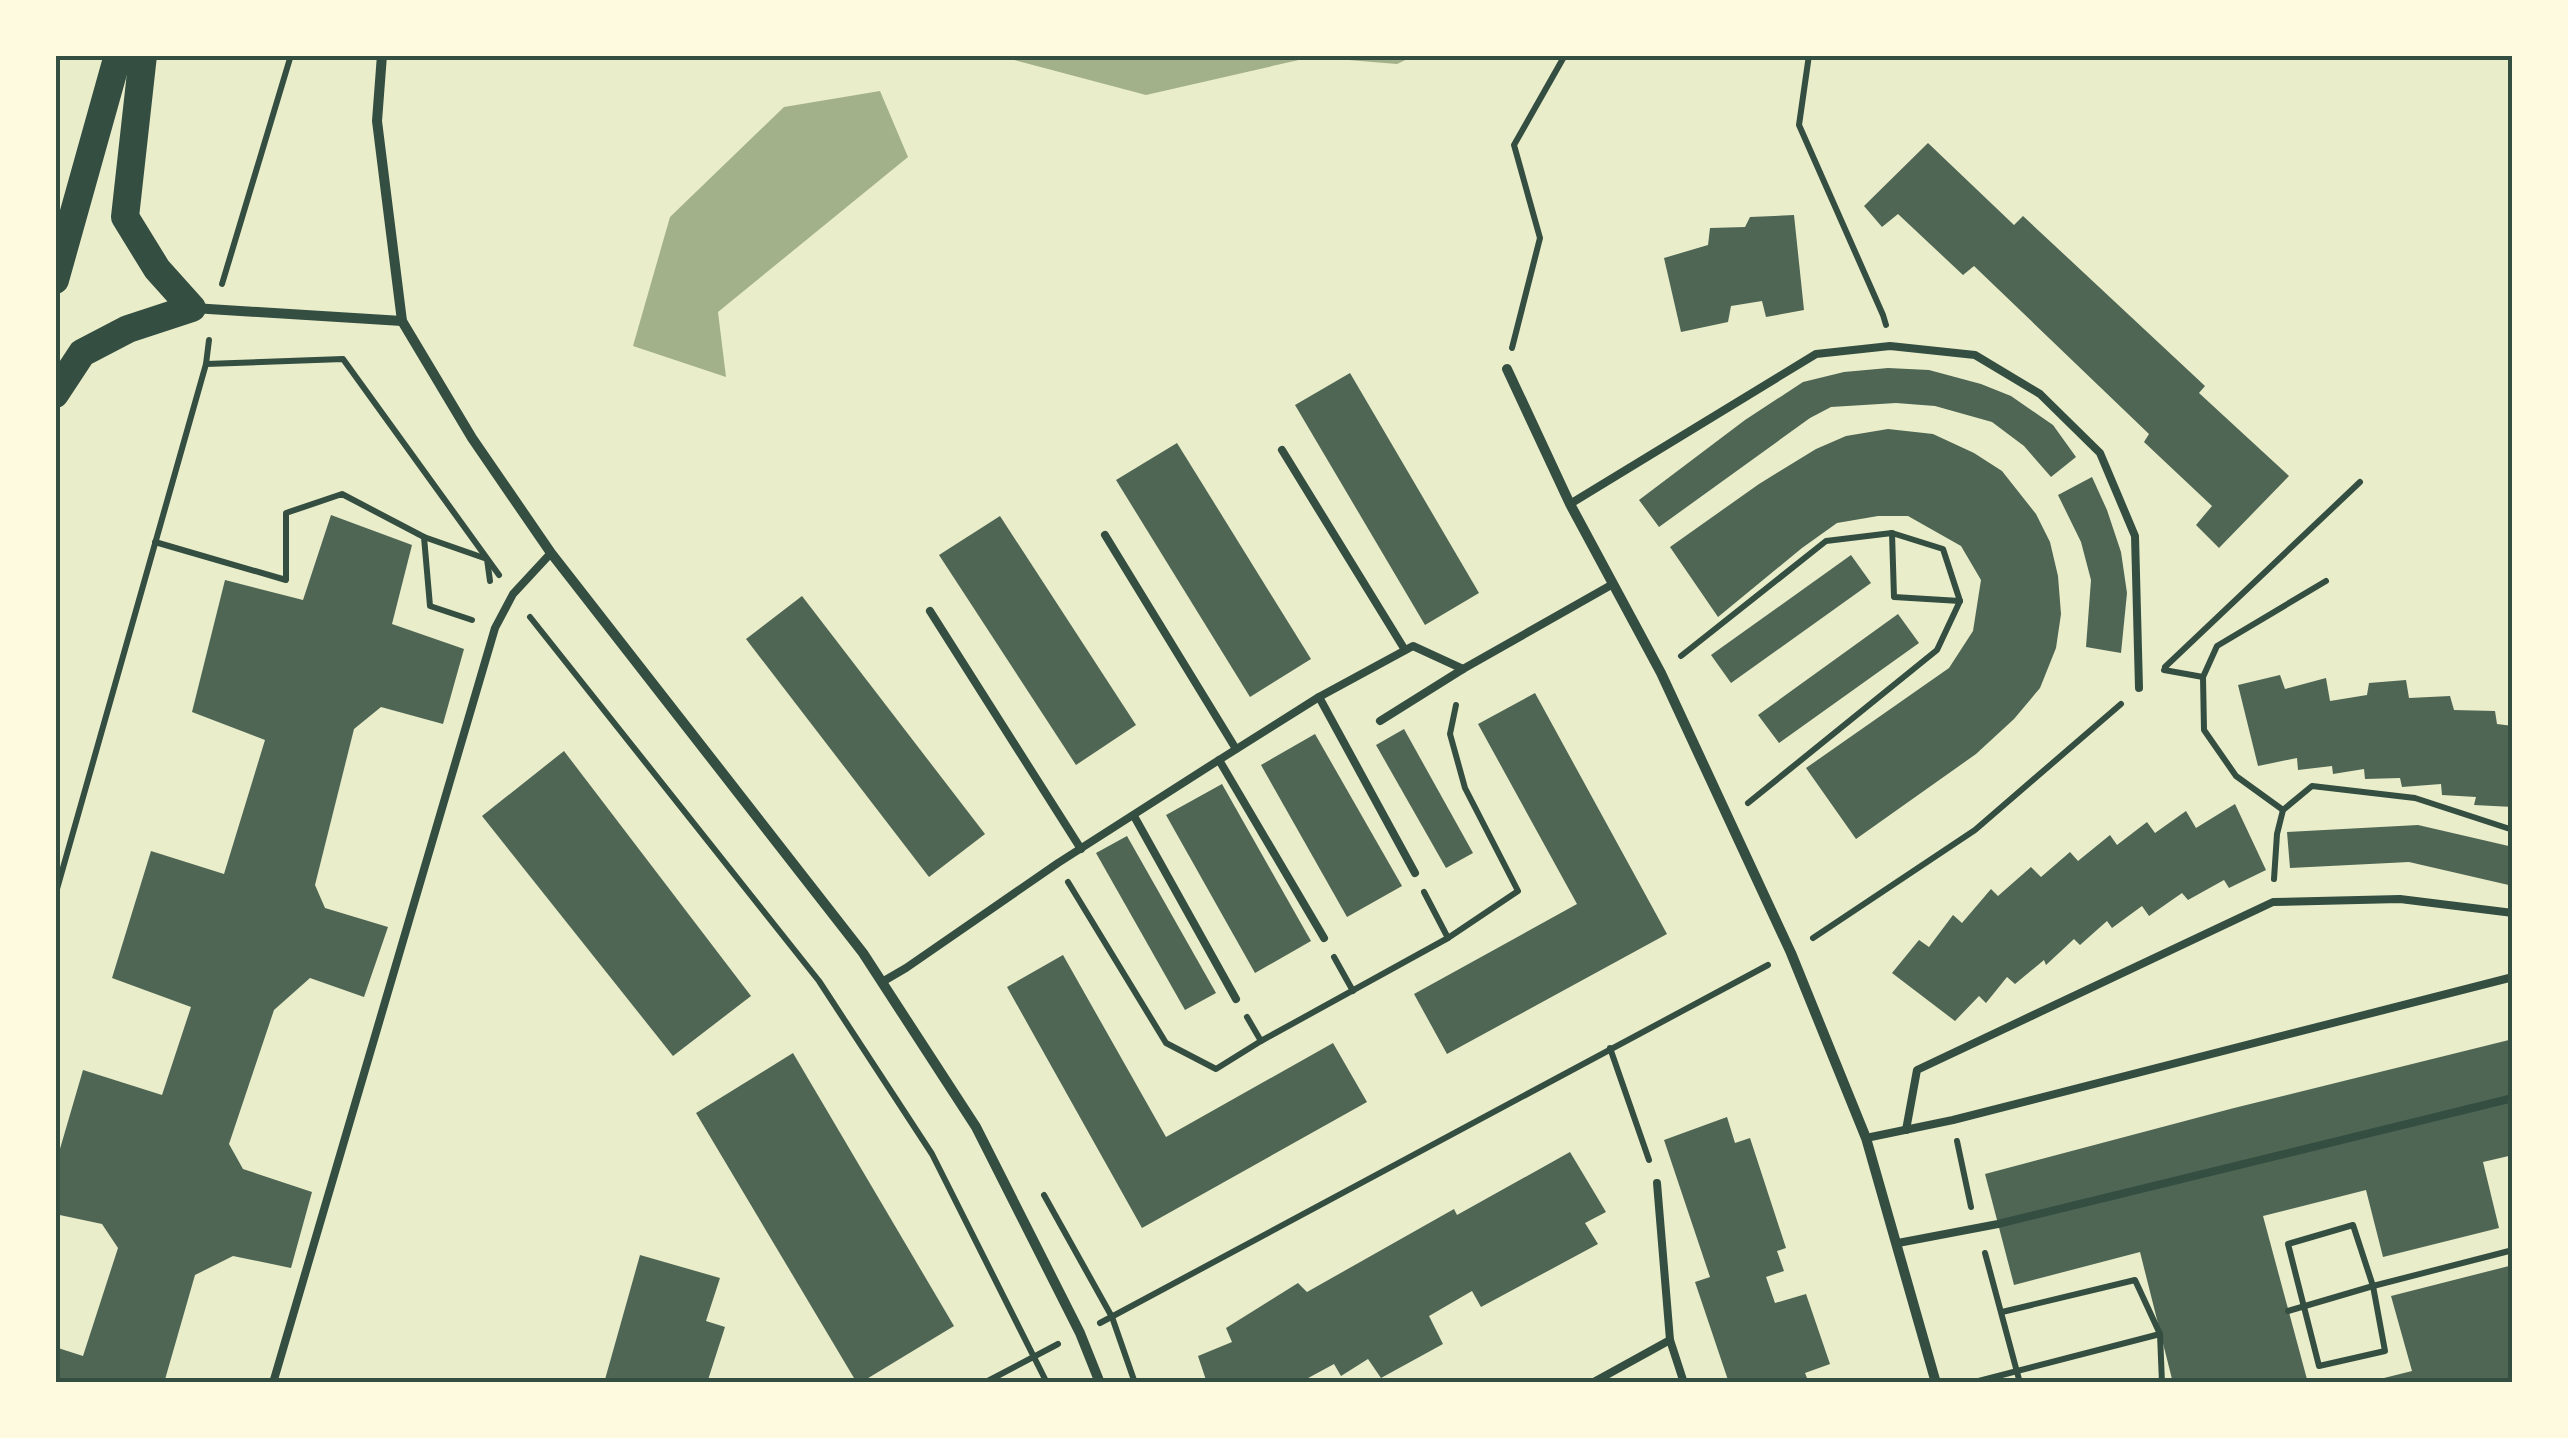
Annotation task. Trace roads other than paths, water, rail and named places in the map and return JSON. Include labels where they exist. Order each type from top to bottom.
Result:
[{"type":"highway","points":[[55,280],[118,55]]},
{"type":"highway","points":[[143,55],[125,217],[157,269],[203,309]]},
{"type":"highway","points":[[55,394],[82,354],[128,329],[203,309]]},
{"type":"street","points":[[382,55],[377,120],[402,321],[472,438],[551,553],[864,953],[976,1126],[1080,1333],[1100,1383]]},
{"type":"street","points":[[203,309],[402,321]]},
{"type":"street","points":[[1507,369],[1570,504],[1661,673],[1791,953],[1866,1138],[1936,1383]]},
{"type":"lane","points":[[1570,504],[1816,354],[1890,346],[1975,354],[2040,394],[2100,453],[2134,536],[2139,688]]},
{"type":"lane","points":[[1282,450],[1404,650]]},
{"type":"lane","points":[[1105,535],[1236,748]]},
{"type":"lane","points":[[273,1383],[496,628],[513,594],[551,553]]},
{"type":"lane","points":[[1380,721],[1613,584]]},
{"type":"lane","points":[[930,611],[1081,849]]},
{"type":"lane","points":[[882,982],[1318,696],[1413,646],[1463,669]]},
{"type":"lane","points":[[1318,696],[1415,873]]},
{"type":"lane","points":[[1219,760],[1324,938]]},
{"type":"lane","points":[[1134,816],[1236,998]]},
{"type":"lane","points":[[1906,1130],[1917,1070],[2274,902],[2400,899],[2513,913]]},
{"type":"lane","points":[[1866,1138],[1953,1120],[2513,977]]},
{"type":"lane","points":[[1898,1243],[1998,1224],[2513,1098]]},
{"type":"lane","points":[[1656,1183],[1670,1340],[1684,1383]]},
{"type":"lane","points":[[1592,1383],[1670,1340]]}]
